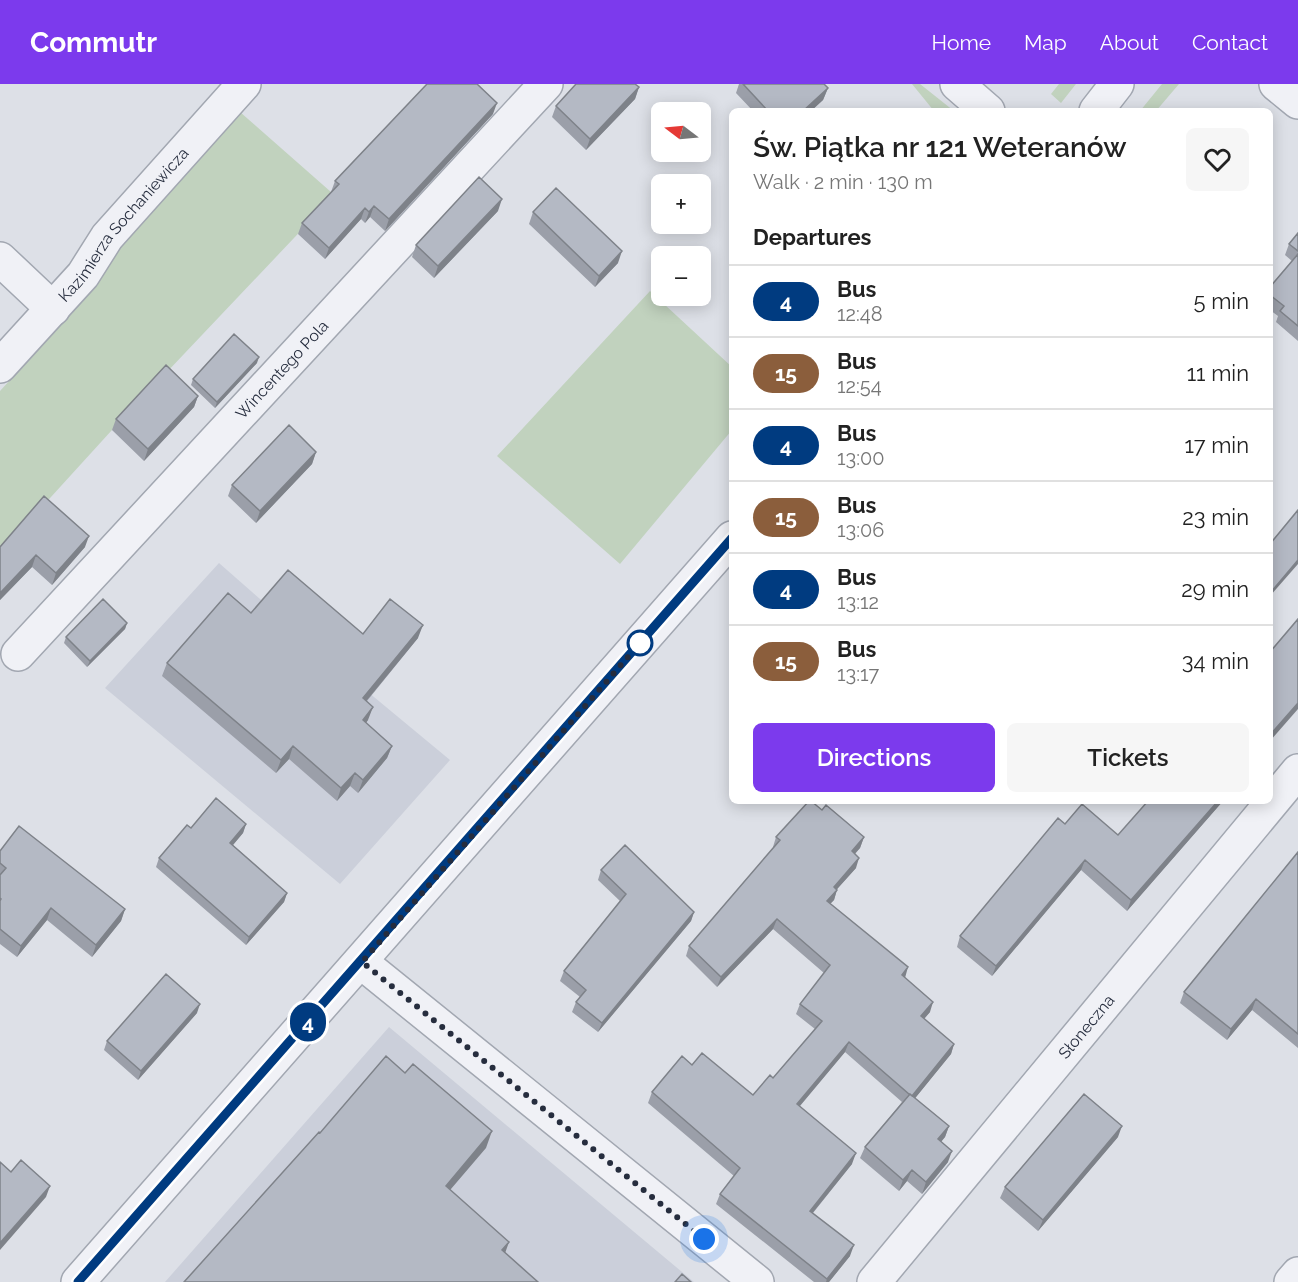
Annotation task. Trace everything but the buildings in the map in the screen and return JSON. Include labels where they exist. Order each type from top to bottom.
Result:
[{"type":"street","name":"Kazimierza Sochaniewicza","points":[[0,366],[83,275],[107,237],[244,84]]},
{"type":"street","name":"Wincentego Pola","points":[[18,654],[546,84]]},
{"type":"street","points":[[957,84],[985,108]]},
{"type":"street","points":[[1098,108],[1117,84]]},
{"type":"street","points":[[1276,84],[1298,102]]},
{"type":"street","points":[[0,259],[53,309]]},
{"type":"street","points":[[78,1282],[362,962],[729,541]]},
{"type":"street","name":"Słoneczna","points":[[1273,801],[1298,771]]},
{"type":"street","name":"Słoneczna","points":[[874,1282],[1271,804]]},
{"type":"street","points":[[362,962],[757,1282]]},
{"type":"street","points":[[1292,1282],[1298,1274]]},
{"type":"shaded area","points":[[219,563],[339,668],[450,760],[340,884],[105,688]]},
{"type":"shaded area","points":[[389,1027],[694,1282],[165,1282]]},
{"type":"green space","points":[[912,84],[920,84],[950,108],[932,108]]},
{"type":"green space","points":[[1059,84],[1076,84],[1061,103],[1051,94]]},
{"type":"green space","points":[[1162,84],[1179,84],[1159,108],[1142,108]]},
{"type":"green space","points":[[240,112],[331,192],[312,219],[112,430],[0,553],[0,391],[97,285],[114,247]]},
{"type":"green space","points":[[650,291],[651,306],[666,306],[729,364],[729,434],[620,564],[497,456]]},
{"type":"bus line","name":"4","points":[[78,1282],[362,962],[729,541]]},
{"type":"route","points":[[640,643],[362,962],[704,1239]]}]
